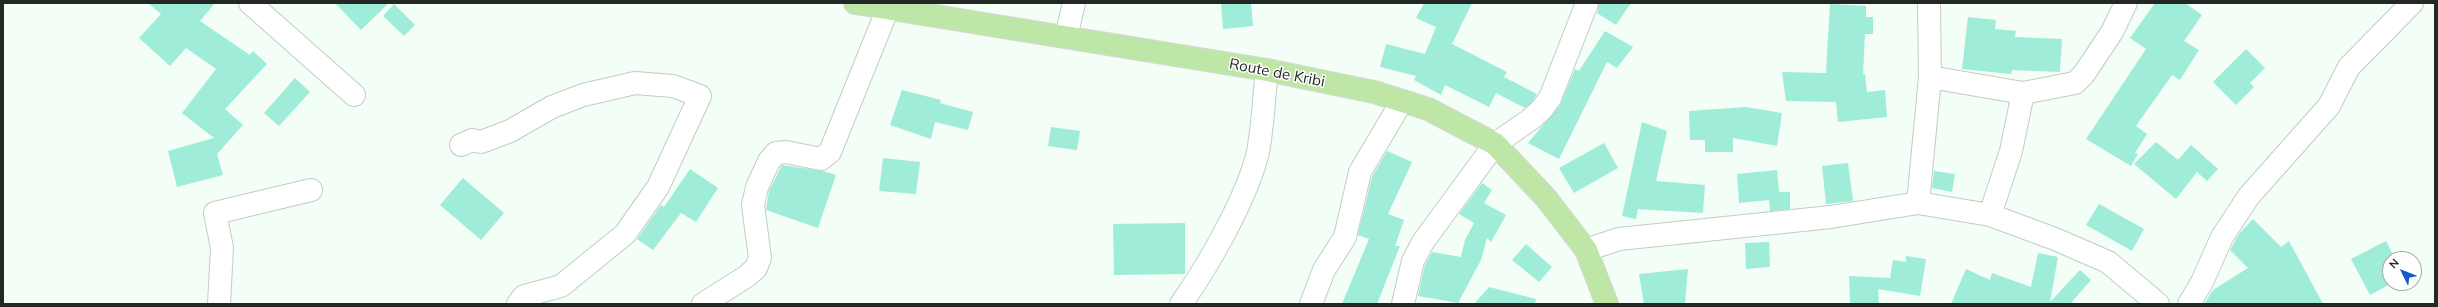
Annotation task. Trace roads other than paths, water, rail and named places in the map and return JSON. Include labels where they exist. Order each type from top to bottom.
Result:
[{"type":"main road","name":"Route de Kribi","points":[[855,3],[1267,70],[1374,92],[1428,109],[1495,144],[1546,198],[1586,250],[1606,304]]},
{"type":"street","points":[[250,3],[354,95]]},
{"type":"street","points":[[1066,37],[1074,3]]},
{"type":"street","points":[[1403,304],[1413,261],[1423,242],[1495,144],[1531,119],[1542,109],[1550,98],[1587,3]]},
{"type":"street","points":[[1918,203],[1930,77],[1929,3]]},
{"type":"street","points":[[1930,77],[2023,93],[2075,84],[2084,74],[2112,32],[2126,3]]},
{"type":"street","points":[[2188,304],[2202,282],[2222,237],[2249,196],[2328,106],[2349,67],[2412,3]]},
{"type":"street","points":[[703,304],[747,276],[756,268],[760,258],[753,205],[757,187],[769,161],[776,153],[786,152],[821,159],[830,152],[888,8]]},
{"type":"street","points":[[1181,304],[1198,280],[1243,193],[1258,152],[1267,70]]},
{"type":"street","points":[[461,145],[472,140],[482,142],[510,131],[552,107],[583,95],[635,83],[673,86],[700,96],[658,187],[625,234],[561,286],[524,296],[518,304]]},
{"type":"street","points":[[1990,215],[2011,151],[2023,93]]},
{"type":"street","points":[[1311,304],[1324,270],[1345,237],[1360,172],[1402,101]]},
{"type":"street","points":[[219,304],[222,248],[215,213],[311,190]]},
{"type":"street","points":[[1586,250],[1619,239],[1831,217],[1918,203],[1990,215],[2055,238],[2108,262],[2158,304]]}]
